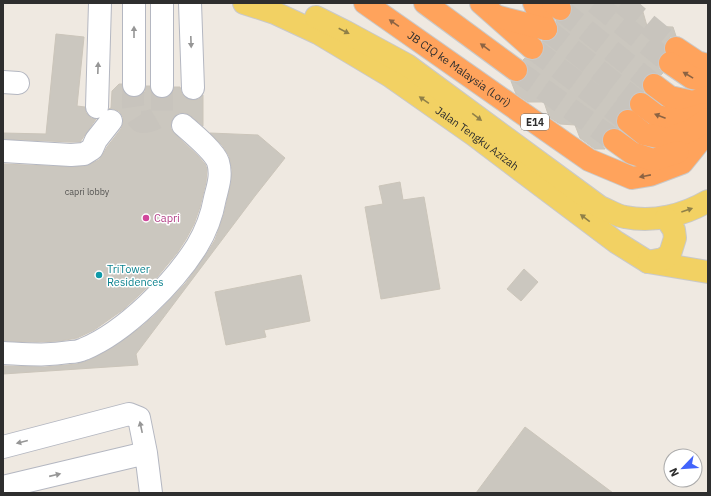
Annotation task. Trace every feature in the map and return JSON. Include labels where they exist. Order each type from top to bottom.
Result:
[{"type":"highway","name":"JB CIQ ke Malaysia (Lori)","points":[[365,3],[589,160],[632,178],[650,175],[682,163],[703,137]]},
{"type":"highway","points":[[425,3],[516,70]]},
{"type":"highway","points":[[489,10],[546,29],[534,3]]},
{"type":"highway","points":[[489,10],[532,48]]},
{"type":"highway","points":[[708,65],[673,56],[692,78],[708,81]]},
{"type":"highway","points":[[654,85],[670,97],[694,102],[708,97]]},
{"type":"highway","points":[[640,104],[657,116],[680,121],[704,114],[708,111]]},
{"type":"highway","points":[[628,121],[644,134],[667,139],[690,131],[708,119]]},
{"type":"highway","name":"JB CIQ ke Malaysia (Lori)","points":[[614,140],[632,153],[653,160],[703,137]]},
{"type":"main road","name":"Jalan Tengku Azizah","points":[[244,3],[275,13],[318,33],[390,76],[474,135],[616,242],[648,262],[708,272]]},
{"type":"main road","name":"Jalan Tengku Azizah","points":[[284,3],[346,32],[407,65],[600,207],[624,217],[648,219],[666,218],[698,207],[708,201]]},
{"type":"main road","points":[[648,262],[663,259],[670,254],[672,250],[675,238],[674,230],[666,218]]},
{"type":"lane","points":[[3,151],[71,155],[84,154],[92,149],[104,114],[100,3]]},
{"type":"lane","points":[[134,3],[134,85]]},
{"type":"lane","points":[[162,3],[162,86]]},
{"type":"lane","points":[[190,3],[193,88]]},
{"type":"lane","points":[[3,353],[50,355],[83,350],[108,337],[132,319],[168,284],[184,265],[198,245],[212,216],[220,176],[218,161],[205,145],[183,125]]},
{"type":"lane","points":[[3,446],[129,414],[139,418],[146,453],[151,493]]},
{"type":"lane","points":[[3,487],[146,453]]},
{"type":"building","points":[[571,3],[616,3],[641,5],[647,26],[673,27],[676,36],[670,37],[666,41],[664,52],[660,56],[658,62],[659,69],[663,73],[661,75],[655,73],[649,74],[644,77],[642,84],[644,92],[636,92],[631,96],[629,109],[618,113],[616,125],[619,129],[609,128],[604,133],[602,145],[605,149],[595,149],[580,138],[575,125],[560,124],[549,117],[544,102],[528,102],[516,94],[511,81],[521,82],[526,78],[528,71],[527,65],[523,60],[525,58],[536,60],[542,56],[544,44],[542,41],[550,41],[556,36],[558,30],[556,20],[564,21],[570,17],[572,11]]},
{"type":"building","points":[[56,34],[84,37],[77,106],[85,107],[86,113],[91,118],[96,119],[80,142],[3,139],[3,133],[46,134]]},
{"type":"building","name":"TriTower Residences","points":[[119,84],[122,84],[123,91],[127,96],[134,97],[141,96],[145,92],[146,86],[150,86],[151,92],[155,97],[169,97],[173,93],[174,87],[180,87],[182,94],[188,99],[199,99],[203,95],[203,126],[185,113],[179,113],[174,117],[171,123],[171,129],[198,156],[205,164],[207,169],[206,182],[194,224],[177,253],[153,282],[124,309],[94,330],[77,338],[60,341],[3,341],[3,164],[72,167],[85,166],[99,160],[121,129],[123,123],[123,117],[119,111],[109,109],[111,108],[112,91]]},
{"type":"building","points":[[210,133],[258,135],[285,158],[136,354],[138,365],[3,374],[3,366],[45,367],[77,364],[87,361],[105,352],[140,328],[185,284],[215,240],[224,214],[231,183],[232,170],[229,156],[222,145]]},
{"type":"building","points":[[400,182],[403,200],[424,197],[440,289],[381,299],[365,207],[383,204],[379,186]]},
{"type":"building","points":[[524,269],[538,282],[521,301],[507,289]]},
{"type":"building","points":[[301,275],[310,321],[264,330],[266,337],[226,345],[215,292]]},
{"type":"building","points":[[525,427],[613,493],[476,493]]},
{"type":"tunnel","points":[[595,3],[670,63]]},
{"type":"tunnel","points":[[622,3],[676,48]]},
{"type":"tunnel","points":[[560,9],[654,85]]},
{"type":"tunnel","points":[[546,29],[641,104]]},
{"type":"tunnel","points":[[532,48],[628,121]]},
{"type":"tunnel","points":[[516,70],[614,140]]},
{"type":"tunnel","points":[[134,85],[134,110],[141,122],[147,122],[162,114],[162,86]]},
{"type":"place","name":"Capri","points":[[146,218]]},
{"type":"place","name":"TriTower Residences","points":[[99,275]]}]
